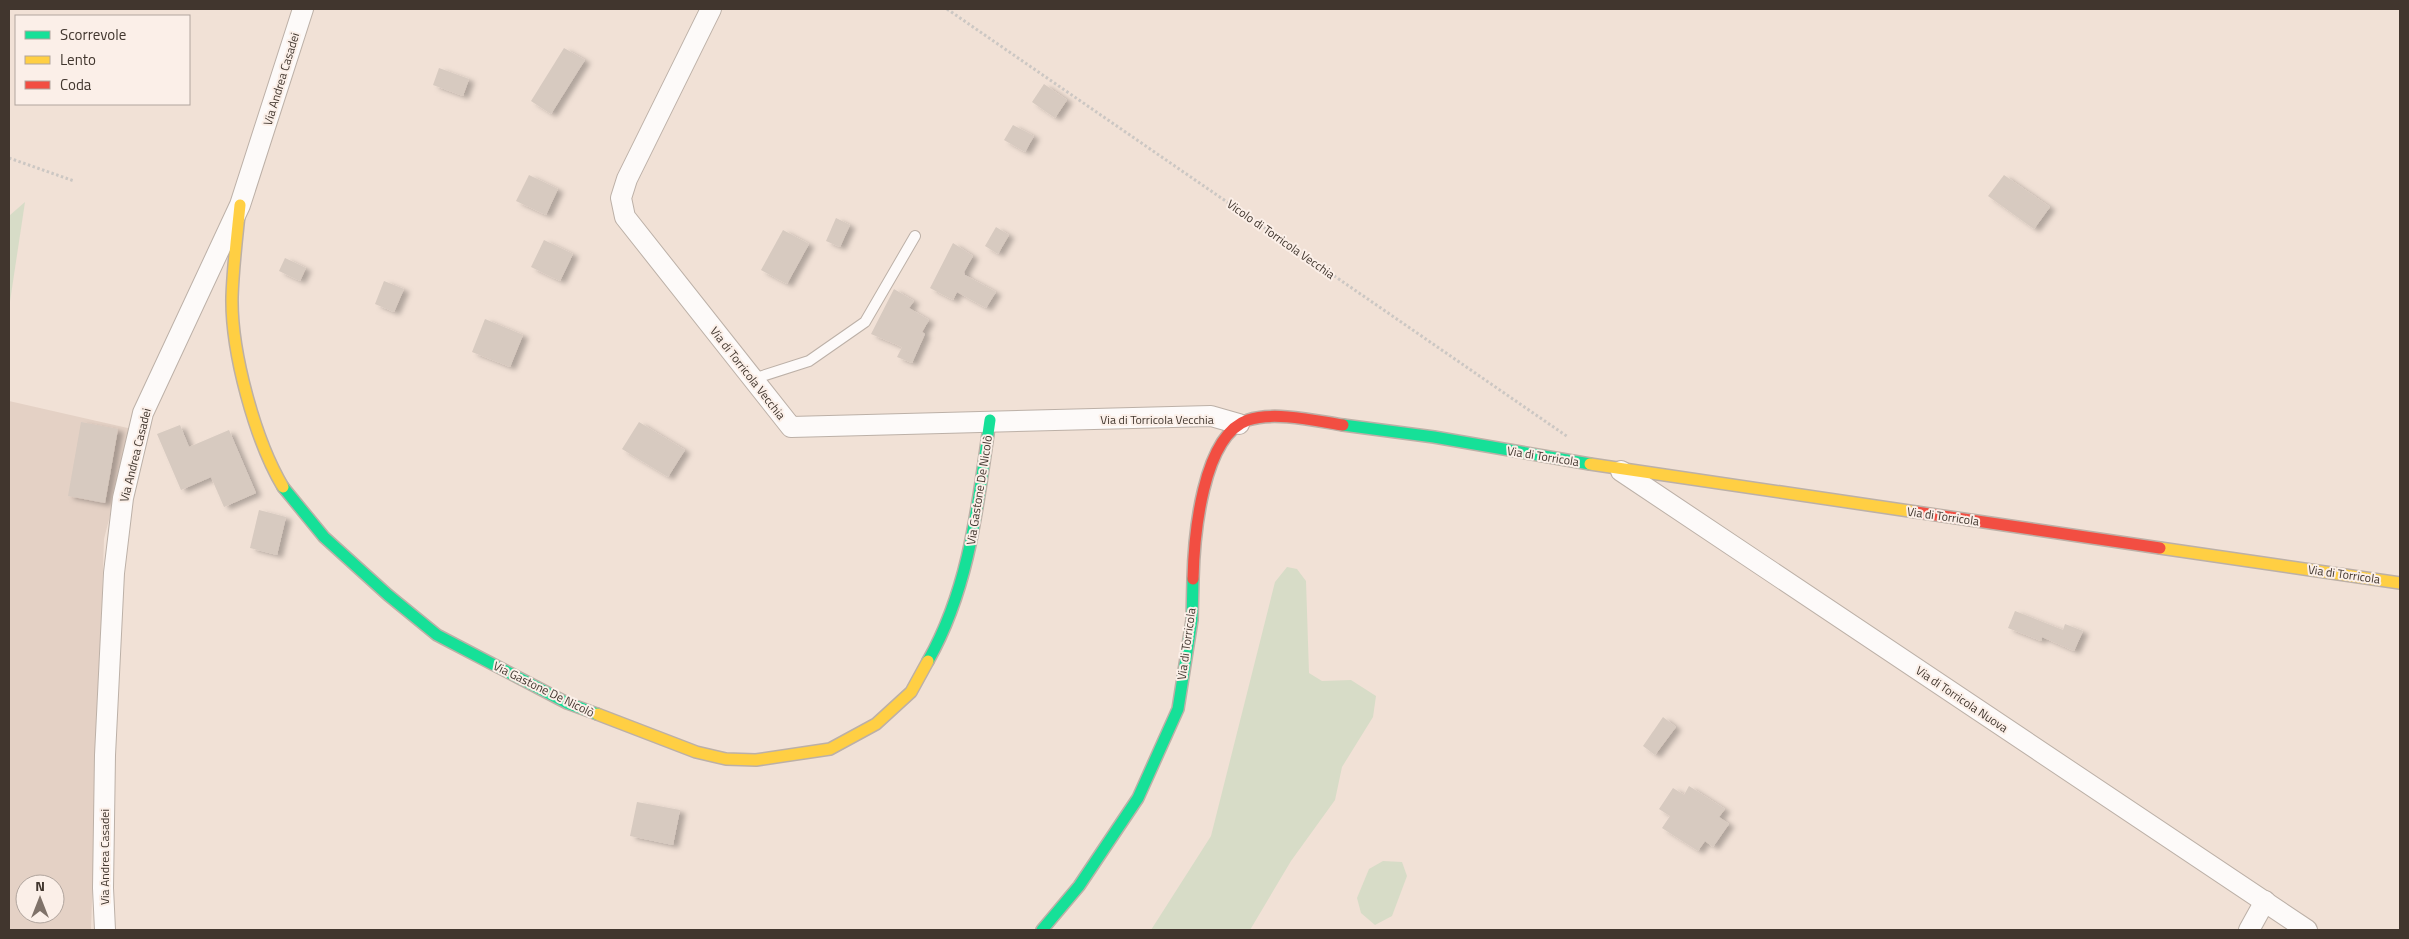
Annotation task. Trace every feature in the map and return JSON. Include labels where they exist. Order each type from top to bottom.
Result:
[{"type":"street","name":"Via Andrea Casadei","points":[[105,930],[103,888],[105,755],[114,573],[123,498],[143,413],[240,205],[303,9]]},
{"type":"street","name":"Via di Torricola Vecchia","points":[[706,11],[627,179],[621,198],[625,217],[791,427],[990,420],[1211,416],[1239,424]]},
{"type":"street","name":"Via Gastone De Nicolò","points":[[240,205],[232,298],[238,360],[258,431],[282,486],[324,537],[388,596],[437,635],[567,703],[696,752],[726,759],[756,760],[830,749],[876,724],[911,692],[937,646],[958,593],[974,534],[990,420]]},
{"type":"street","name":"Via di Torricola","points":[[1042,930],[1079,886],[1138,798],[1178,709],[1192,620],[1193,569],[1203,488],[1220,443],[1231,430],[1239,424],[1266,417],[1299,419],[1434,437],[1616,468],[2400,582]]},
{"type":"street","name":"Via di Torricola Nuova","points":[[1616,468],[2308,930]]},
{"type":"street","points":[[2249,930],[2265,901]]},
{"type":"lane","points":[[753,379],[809,361],[864,322],[915,236]]},
{"type":"path","name":"Vicolo di Torricola Vecchia","points":[[947,9],[1576,442]]},
{"type":"path","points":[[9,158],[74,181]]},
{"type":"shaded area","points":[[9,401],[132,429],[104,539],[91,930],[9,930]]},
{"type":"green space","points":[[25,202],[9,308],[9,216]]},
{"type":"green space","points":[[1287,567],[1297,569],[1306,581],[1309,673],[1322,681],[1351,680],[1376,696],[1373,717],[1342,767],[1335,800],[1291,861],[1250,930],[1151,930],[1211,836],[1275,582]]},
{"type":"green space","points":[[1383,861],[1402,862],[1407,876],[1392,916],[1375,925],[1361,913],[1357,898],[1369,869]]},
{"type":"building","points":[[564,48],[585,60],[551,114],[531,101]]},
{"type":"building","points":[[439,68],[469,79],[463,96],[433,85]]},
{"type":"building","points":[[1044,84],[1067,100],[1055,118],[1032,102]]},
{"type":"building","points":[[1013,125],[1034,136],[1025,152],[1004,140]]},
{"type":"building","points":[[529,175],[558,189],[546,215],[516,201]]},
{"type":"building","points":[[2004,175],[2050,207],[2034,229],[1988,196]]},
{"type":"building","points":[[836,218],[850,225],[840,247],[826,241]]},
{"type":"building","points":[[996,227],[1009,235],[998,254],[985,246]]},
{"type":"building","points":[[783,230],[809,244],[787,284],[761,270]]},
{"type":"building","points":[[544,240],[573,254],[560,281],[531,267]]},
{"type":"building","points":[[953,243],[973,256],[964,272],[965,275],[996,292],[986,308],[957,292],[953,300],[930,288]]},
{"type":"building","points":[[285,258],[306,268],[300,281],[279,271]]},
{"type":"building","points":[[384,281],[404,289],[394,312],[375,304]]},
{"type":"building","points":[[894,289],[914,301],[909,308],[929,320],[922,332],[925,334],[912,363],[897,357],[902,347],[871,334]]},
{"type":"building","points":[[485,319],[523,335],[510,367],[472,352]]},
{"type":"building","points":[[81,422],[118,429],[105,503],[68,496]]},
{"type":"building","points":[[639,422],[685,450],[668,477],[622,449]]},
{"type":"building","points":[[180,425],[189,447],[229,430],[256,493],[224,507],[211,477],[181,490],[157,434]]},
{"type":"building","points":[[259,510],[286,517],[277,555],[250,548]]},
{"type":"building","points":[[2015,611],[2063,630],[2065,624],[2083,631],[2074,651],[2042,637],[2041,641],[2008,628]]},
{"type":"building","points":[[1663,717],[1676,727],[1655,755],[1643,746]]},
{"type":"building","points":[[1689,786],[1725,809],[1719,817],[1729,824],[1713,847],[1705,841],[1698,851],[1662,828],[1670,816],[1659,809],[1673,788],[1684,795]]},
{"type":"building","points":[[637,802],[680,810],[673,845],[630,836]]},
{"type":"traffic: fast","points":[[928,661],[954,604],[963,574],[976,513],[990,420]]},
{"type":"traffic: fast","points":[[1343,425],[1434,437],[1590,464]]},
{"type":"traffic: fast","points":[[283,487],[324,537],[388,595],[437,635],[567,703],[597,714]]},
{"type":"traffic: fast","points":[[1042,930],[1079,886],[1138,798],[1178,709],[1192,620],[1193,579]]},
{"type":"traffic: slow","points":[[240,205],[232,297],[236,343],[240,369],[254,421],[273,468],[283,487]]},
{"type":"traffic: slow","points":[[1590,464],[1916,512]]},
{"type":"traffic: slow","points":[[2160,548],[2400,583]]},
{"type":"traffic: slow","points":[[597,714],[696,752],[726,759],[756,760],[830,749],[876,724],[911,692],[928,661]]},
{"type":"traffic: jam","points":[[1193,579],[1199,514],[1204,490],[1211,466],[1220,446],[1232,430],[1248,420],[1270,416],[1343,425]]},
{"type":"traffic: jam","points":[[1916,512],[2160,548]]}]
